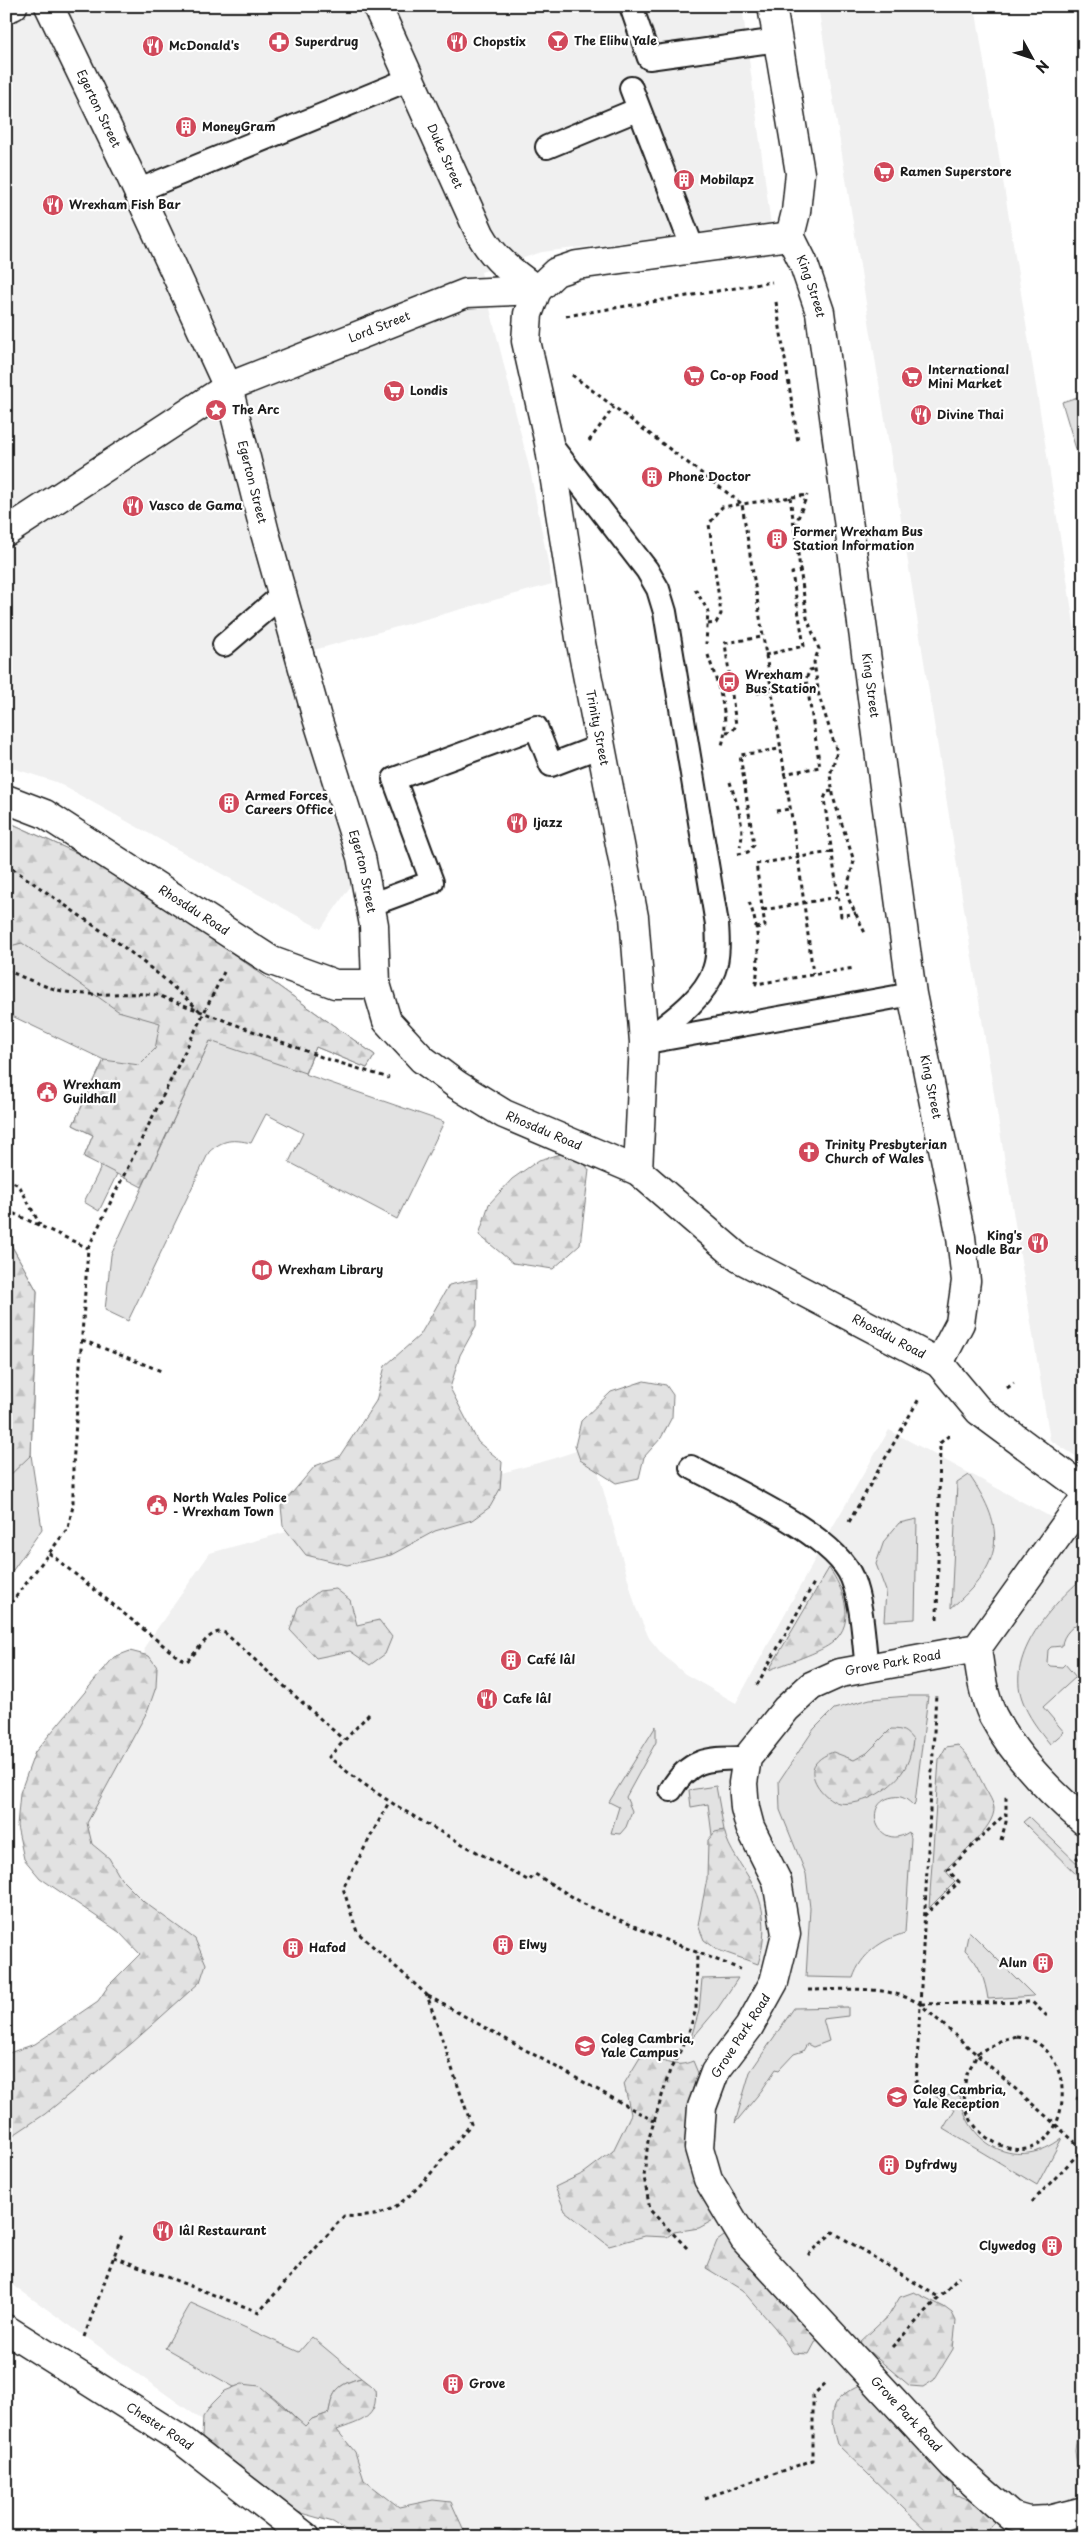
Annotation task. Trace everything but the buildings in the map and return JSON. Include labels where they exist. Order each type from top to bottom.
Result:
[{"type":"street","points":[[6,8],[13,6]]},
{"type":"street","name":"Egerton Street","points":[[48,6],[137,190],[228,387],[265,533],[316,718],[361,857],[374,924],[376,984]]},
{"type":"street","name":"Duke Street","points":[[377,6],[480,234],[490,251],[505,268],[537,290]]},
{"type":"street","points":[[537,290],[556,272],[577,265],[790,236],[796,212],[800,173],[772,6]]},
{"type":"street","name":"King Street","points":[[790,236],[803,262],[820,312],[912,994],[961,1237],[966,1281],[960,1323],[938,1363]]},
{"type":"street","name":"Trinity Street","points":[[537,290],[528,314],[526,341],[548,443],[580,633],[634,917],[644,1042],[638,1171]]},
{"type":"street","name":"Lord Street","points":[[6,532],[228,387],[466,293],[537,290]]},
{"type":"street","name":"Rhosddu Road","points":[[6,799],[45,814],[272,961],[335,984],[376,984],[387,1021],[422,1059],[457,1085],[504,1114],[638,1171],[739,1258],[938,1363],[979,1411],[1084,1488]]},
{"type":"street","points":[[1084,1499],[977,1648],[982,1683],[992,1715],[1010,1743],[1048,1788],[1084,1821]]},
{"type":"street","name":"Grove Park Road","points":[[977,1648],[840,1673],[811,1686],[779,1716],[747,1758],[742,1783],[744,1808],[750,1827],[777,1881],[786,1934],[774,1982],[749,2027],[714,2072],[702,2107],[699,2148],[708,2179],[744,2239],[953,2465],[1011,2516],[1028,2520],[1048,2520],[1084,2510]]},
{"type":"street","name":"Chester Road","points":[[6,2329],[182,2441],[306,2537]]},
{"type":"lane","points":[[631,6],[649,58],[778,40]]},
{"type":"lane","points":[[137,190],[410,79]]},
{"type":"lane","points":[[632,88],[693,249]]},
{"type":"lane","points":[[547,146],[639,109]]},
{"type":"lane","points":[[548,443],[648,570],[658,589],[665,612],[717,924],[718,946],[714,970],[702,991],[644,1042]]},
{"type":"lane","points":[[224,644],[282,595]]},
{"type":"lane","points":[[370,905],[432,882],[394,779],[536,727],[550,765],[601,746]]},
{"type":"lane","points":[[644,1042],[912,994]]},
{"type":"lane","points":[[691,1467],[804,1530],[832,1550],[851,1576],[859,1598],[867,1668]]},
{"type":"lane","points":[[671,1790],[680,1775],[702,1760],[747,1758]]},
{"type":"path","points":[[526,341],[547,325],[571,314],[773,282],[775,292]]},
{"type":"path","points":[[776,301],[799,446]]},
{"type":"path","points":[[570,374],[742,504],[779,749],[798,857],[813,974]]},
{"type":"path","points":[[794,527],[807,494],[805,485]]},
{"type":"path","points":[[708,624],[716,623],[721,614],[709,524],[722,507],[807,494]]},
{"type":"path","points":[[790,497],[808,618],[819,649],[814,662],[819,696],[837,752],[830,774],[832,791],[854,861],[847,888],[848,898],[868,939]]},
{"type":"path","points":[[765,655],[804,646],[792,573],[800,571]]},
{"type":"path","points":[[726,732],[733,731],[736,725],[725,643],[762,636]]},
{"type":"path","points":[[783,774],[820,767],[806,679],[810,670],[815,670]]},
{"type":"path","points":[[757,693],[785,687]]},
{"type":"path","points":[[738,855],[748,852],[754,845],[740,755],[779,749]]},
{"type":"path","points":[[832,791],[827,792],[824,799],[841,916],[856,914]]},
{"type":"path","points":[[776,811],[790,809]]},
{"type":"path","points":[[756,928],[765,926],[756,864],[831,852]]},
{"type":"path","points":[[6,864],[116,941],[162,977],[203,1014]]},
{"type":"path","points":[[763,910],[838,897]]},
{"type":"path","points":[[6,1610],[68,1528],[72,1517],[88,1248],[241,940]]},
{"type":"path","points":[[6,970],[47,988],[86,994],[136,993],[157,995],[203,1014],[392,1079]]},
{"type":"path","points":[[6,1179],[19,1185],[40,1226]]},
{"type":"path","points":[[6,1210],[88,1248]]},
{"type":"path","points":[[82,1340],[164,1372]]},
{"type":"path","points":[[916,2084],[936,1655],[940,1444]]},
{"type":"path","points":[[49,1553],[179,1658],[187,1661],[213,1633],[219,1631],[226,1633],[344,1740]]},
{"type":"path","points":[[369,1714],[329,1757],[362,1785],[389,1802],[529,1881],[535,1874],[584,1904],[663,1940],[774,1982],[807,1990],[897,1992],[920,2004],[1063,2129],[1083,2149],[1032,2202]]},
{"type":"path","points":[[389,1802],[343,1888],[357,1932],[427,1995],[654,2121]]},
{"type":"path","points":[[924,1916],[959,1882],[948,1870],[1006,1813]]},
{"type":"path","points":[[114,2257],[259,2312],[344,2216],[364,2217],[389,2211],[406,2197],[471,2124],[427,1995]]},
{"type":"path","points":[[920,2004],[1032,2002],[1047,2016]]},
{"type":"path","points":[[976,2054],[1002,2040],[1017,2036],[1033,2038],[1048,2044]]},
{"type":"path","points":[[976,2054],[976,2058],[967,2073],[964,2090],[966,2108],[973,2124],[985,2137],[1000,2145],[1017,2149],[1035,2147],[1051,2140]]},
{"type":"path","points":[[1074,2106],[1076,2090]]},
{"type":"path","points":[[1076,2098],[1084,2100]]},
{"type":"path","points":[[1056,2135],[1063,2129]]},
{"type":"path","points":[[72,2371],[123,2232]]},
{"type":"path","points":[[782,2280],[833,2232],[940,2298]]},
{"type":"path","points":[[893,2346],[959,2277]]},
{"type":"path","points":[[705,2498],[813,2460],[813,2395],[840,2371],[868,2372]]},
{"type":"shaded area","points":[[6,6],[742,6],[771,225],[542,252],[481,272],[531,475],[552,584],[285,658],[352,884],[321,929],[56,782],[6,766]]},
{"type":"shaded area","points":[[818,6],[975,6],[1084,686],[1084,1461],[1050,1440]]},
{"type":"shaded area","name":"Coleg Cambria, Yale Campus","points":[[889,1430],[1084,1535],[1084,2537],[366,2537],[6,2280],[6,2132],[167,1960],[28,1830],[143,1672],[145,1646],[210,1553],[549,1460],[591,1446],[636,1608],[649,1638],[662,1654],[685,1674],[736,1703],[832,1528]]},
{"type":"green space","points":[[1084,395],[1084,476],[1062,402]]},
{"type":"green space","points":[[6,821],[81,855],[166,906],[375,1055],[367,1068],[316,1047],[305,1074],[444,1122],[397,1219],[289,1162],[303,1133],[266,1114],[251,1143],[228,1141],[209,1152],[128,1321],[105,1310],[111,1255],[210,1041],[187,1030],[99,1211],[84,1202],[102,1165],[84,1157],[93,1135],[73,1125],[104,1060],[12,1016],[6,1026]]},
{"type":"green space","points":[[6,821],[81,855],[166,906],[375,1055],[367,1068],[316,1047],[305,1073],[210,1041],[142,1187],[84,1157],[93,1135],[73,1125],[104,1060],[139,1065],[155,1049],[160,1023],[118,1011],[22,943],[6,947]]},
{"type":"green space","points":[[574,1150],[589,1170],[580,1245],[553,1269],[513,1263],[479,1235],[489,1204],[512,1179],[539,1160]]},
{"type":"green space","points":[[10,1243],[37,1291],[31,1455],[42,1529],[6,1580],[6,1248]]},
{"type":"green space","points":[[10,1243],[37,1291],[31,1455],[6,1479],[6,1248]]},
{"type":"green space","points":[[477,1279],[476,1326],[460,1355],[450,1388],[478,1442],[502,1462],[500,1489],[490,1507],[472,1520],[435,1531],[391,1555],[347,1565],[306,1555],[283,1526],[281,1506],[315,1466],[339,1457],[376,1401],[385,1366],[420,1335],[449,1285]]},
{"type":"green space","points":[[644,1381],[666,1385],[673,1395],[672,1417],[661,1438],[644,1457],[639,1478],[616,1483],[580,1460],[575,1446],[581,1421],[611,1392]]},
{"type":"green space","points":[[969,1475],[982,1495],[990,1513],[994,1530],[994,1546],[990,1561],[981,1577],[951,1608],[957,1483]]},
{"type":"green space","points":[[917,1519],[915,1619],[884,1621],[886,1591],[876,1564],[884,1541],[899,1523]]},
{"type":"green space","points":[[829,1568],[839,1585],[845,1605],[846,1615],[840,1634],[828,1646],[769,1670]]},
{"type":"green space","points":[[1084,1577],[1084,1620],[1069,1630],[1062,1646],[1051,1647],[1048,1650],[1047,1663],[1050,1666],[1062,1667],[1065,1664],[1076,1677],[1043,1707],[1064,1732],[1050,1744],[1024,1706],[1019,1682],[1020,1665],[1026,1648],[1046,1616],[1071,1588]]},
{"type":"green space","points":[[336,1589],[350,1600],[357,1625],[379,1620],[392,1637],[385,1654],[370,1665],[350,1651],[316,1658],[290,1630],[298,1607],[319,1591]]},
{"type":"green space","points":[[130,1651],[149,1656],[157,1667],[156,1687],[148,1710],[87,1823],[92,1844],[109,1858],[121,1879],[144,1902],[195,1939],[206,1964],[200,1982],[132,2043],[45,2114],[6,2140],[6,2054],[35,2044],[98,2001],[109,1985],[140,1954],[119,1932],[40,1878],[24,1859],[17,1826],[20,1793],[35,1752],[114,1657]]},
{"type":"green space","points":[[928,1696],[915,1803],[914,1806],[905,1798],[893,1797],[883,1801],[877,1808],[875,1816],[877,1824],[889,1836],[898,1837],[909,1832],[911,1838],[905,1933],[873,1949],[861,1962],[853,1978],[806,1977],[810,1908],[806,1874],[780,1810],[779,1781],[814,1729],[834,1709],[870,1699]]},
{"type":"green space","points":[[656,1726],[656,1742],[626,1797],[632,1811],[626,1827],[620,1834],[611,1833],[619,1807],[609,1802]]},
{"type":"green space","points":[[891,1729],[904,1731],[913,1740],[907,1763],[901,1774],[887,1788],[868,1799],[858,1802],[839,1803],[825,1795],[817,1785],[813,1774],[814,1766],[818,1760],[833,1752],[854,1760],[867,1753]]},
{"type":"green space","points":[[958,1745],[970,1759],[991,1799],[994,1808],[993,1816],[982,1833],[945,1870],[955,1882],[929,1908],[939,1759],[946,1747]]},
{"type":"green space","points":[[716,1786],[724,1830],[712,1835],[708,1804],[691,1807],[689,1790]]},
{"type":"green space","points":[[1029,1817],[1084,1870],[1084,1882],[1023,1822]]},
{"type":"green space","points":[[724,1830],[729,1845],[753,1885],[761,1904],[764,1934],[758,1964],[718,1950],[704,1940],[698,1925],[707,1879],[708,1840],[715,1832]]},
{"type":"green space","points":[[969,1931],[1034,1996],[988,1999],[981,1973],[965,1950]]},
{"type":"green space","points":[[738,1978],[718,2008],[690,2041],[699,2011],[702,1979]]},
{"type":"green space","points":[[848,2007],[848,2016],[823,2019],[829,2041],[813,2047],[807,2044],[803,2051],[794,2054],[779,2070],[776,2069],[762,2090],[735,2123],[750,2072],[794,2008]]},
{"type":"green space","points":[[644,2051],[668,2063],[680,2064],[693,2061],[698,2073],[687,2114],[686,2132],[688,2148],[698,2180],[719,2217],[699,2228],[674,2232],[667,2237],[645,2236],[609,2246],[565,2211],[555,2187],[584,2173],[613,2151],[631,2114],[624,2084]]},
{"type":"green space","points":[[960,2095],[965,2113],[973,2128],[984,2140],[998,2149],[1013,2153],[1029,2153],[1046,2148],[1062,2138],[1037,2185],[943,2129],[955,2109],[935,2096]]},
{"type":"green space","points":[[734,2229],[812,2325],[817,2339],[809,2354],[793,2353],[775,2328],[742,2290],[706,2268],[717,2241]]},
{"type":"green space","points":[[914,2292],[944,2307],[952,2313],[956,2321],[953,2349],[934,2380],[923,2387],[910,2386],[859,2343],[889,2315],[900,2297]]},
{"type":"green space","points":[[191,2303],[299,2352],[312,2337],[361,2378],[347,2383],[338,2389],[332,2399],[329,2413],[312,2419],[305,2427],[273,2396],[254,2386],[234,2387],[165,2348]]},
{"type":"green space","points":[[361,2378],[375,2389],[374,2407],[371,2413],[360,2421],[337,2430],[355,2452],[364,2480],[399,2507],[433,2500],[451,2502],[467,2537],[357,2537],[333,2522],[272,2505],[213,2458],[202,2436],[203,2417],[212,2404],[225,2391],[242,2384],[260,2386],[305,2426],[312,2419],[329,2413],[332,2399],[338,2389],[347,2383]]},
{"type":"green space","points":[[862,2384],[951,2478],[954,2494],[976,2502],[995,2522],[987,2532],[989,2537],[933,2537],[837,2444],[832,2422],[834,2407],[843,2395]]},
{"type":"green space","points":[[1084,2425],[1084,2471],[1077,2466],[1075,2451],[1078,2426]]},
{"type":"green space","points":[[517,2531],[530,2537],[489,2537],[490,2536]]},
{"type":"place","name":"The Elihu Yale","points":[[558,41]]},
{"type":"place","name":"Superdrug","points":[[279,42]]},
{"type":"place","name":"Chopstix","points":[[457,42]]},
{"type":"place","name":"McDonald's","points":[[153,46]]},
{"type":"place","name":"MoneyGram","points":[[186,127]]},
{"type":"place","name":"Ramen Superstore","points":[[884,172]]},
{"type":"place","name":"Mobilapz","points":[[684,180]]},
{"type":"place","name":"Wrexham Fish Bar","points":[[53,205]]},
{"type":"place","name":"Co-op Food","points":[[694,376]]},
{"type":"place","name":"International Mini Market","points":[[912,377]]},
{"type":"place","name":"Londis","points":[[394,391]]},
{"type":"place","name":"The Arc","points":[[216,410]]},
{"type":"place","name":"Divine Thai","points":[[921,415]]},
{"type":"place","name":"Phone Doctor","points":[[652,477]]},
{"type":"place","name":"Vasco de Gama","points":[[133,506]]},
{"type":"place","name":"Former Wrexham Bus Station Information","points":[[777,539]]},
{"type":"place","name":"Wrexham Bus Station","points":[[729,682]]},
{"type":"place","name":"Armed Forces Careers Office","points":[[229,803]]},
{"type":"place","name":"Ijazz","points":[[517,823]]},
{"type":"place","name":"Wrexham Guildhall","points":[[47,1092]]},
{"type":"place","name":"Trinity Presbyterian Church of Wales","points":[[809,1152]]},
{"type":"place","name":"King's Noodle Bar","points":[[1038,1243]]},
{"type":"place","name":"Wrexham Library","points":[[262,1270]]},
{"type":"place","name":"North Wales Police - Wrexham Town","points":[[157,1505]]},
{"type":"place","name":"Café Iâl","points":[[511,1660]]},
{"type":"place","name":"Cafe Iâl","points":[[487,1699]]},
{"type":"place","name":"Elwy","points":[[503,1945]]},
{"type":"place","name":"Hafod","points":[[293,1948]]},
{"type":"place","name":"Alun","points":[[1043,1963]]},
{"type":"place","name":"Coleg Cambria, Yale Campus","points":[[585,2046]]},
{"type":"place","name":"Coleg Cambria, Yale Reception","points":[[897,2097]]},
{"type":"place","name":"Dyfrdwy","points":[[889,2165]]},
{"type":"place","name":"Iâl Restaurant","points":[[163,2231]]},
{"type":"place","name":"Clywedog","points":[[1052,2246]]},
{"type":"place","name":"Grove","points":[[453,2384]]}]
